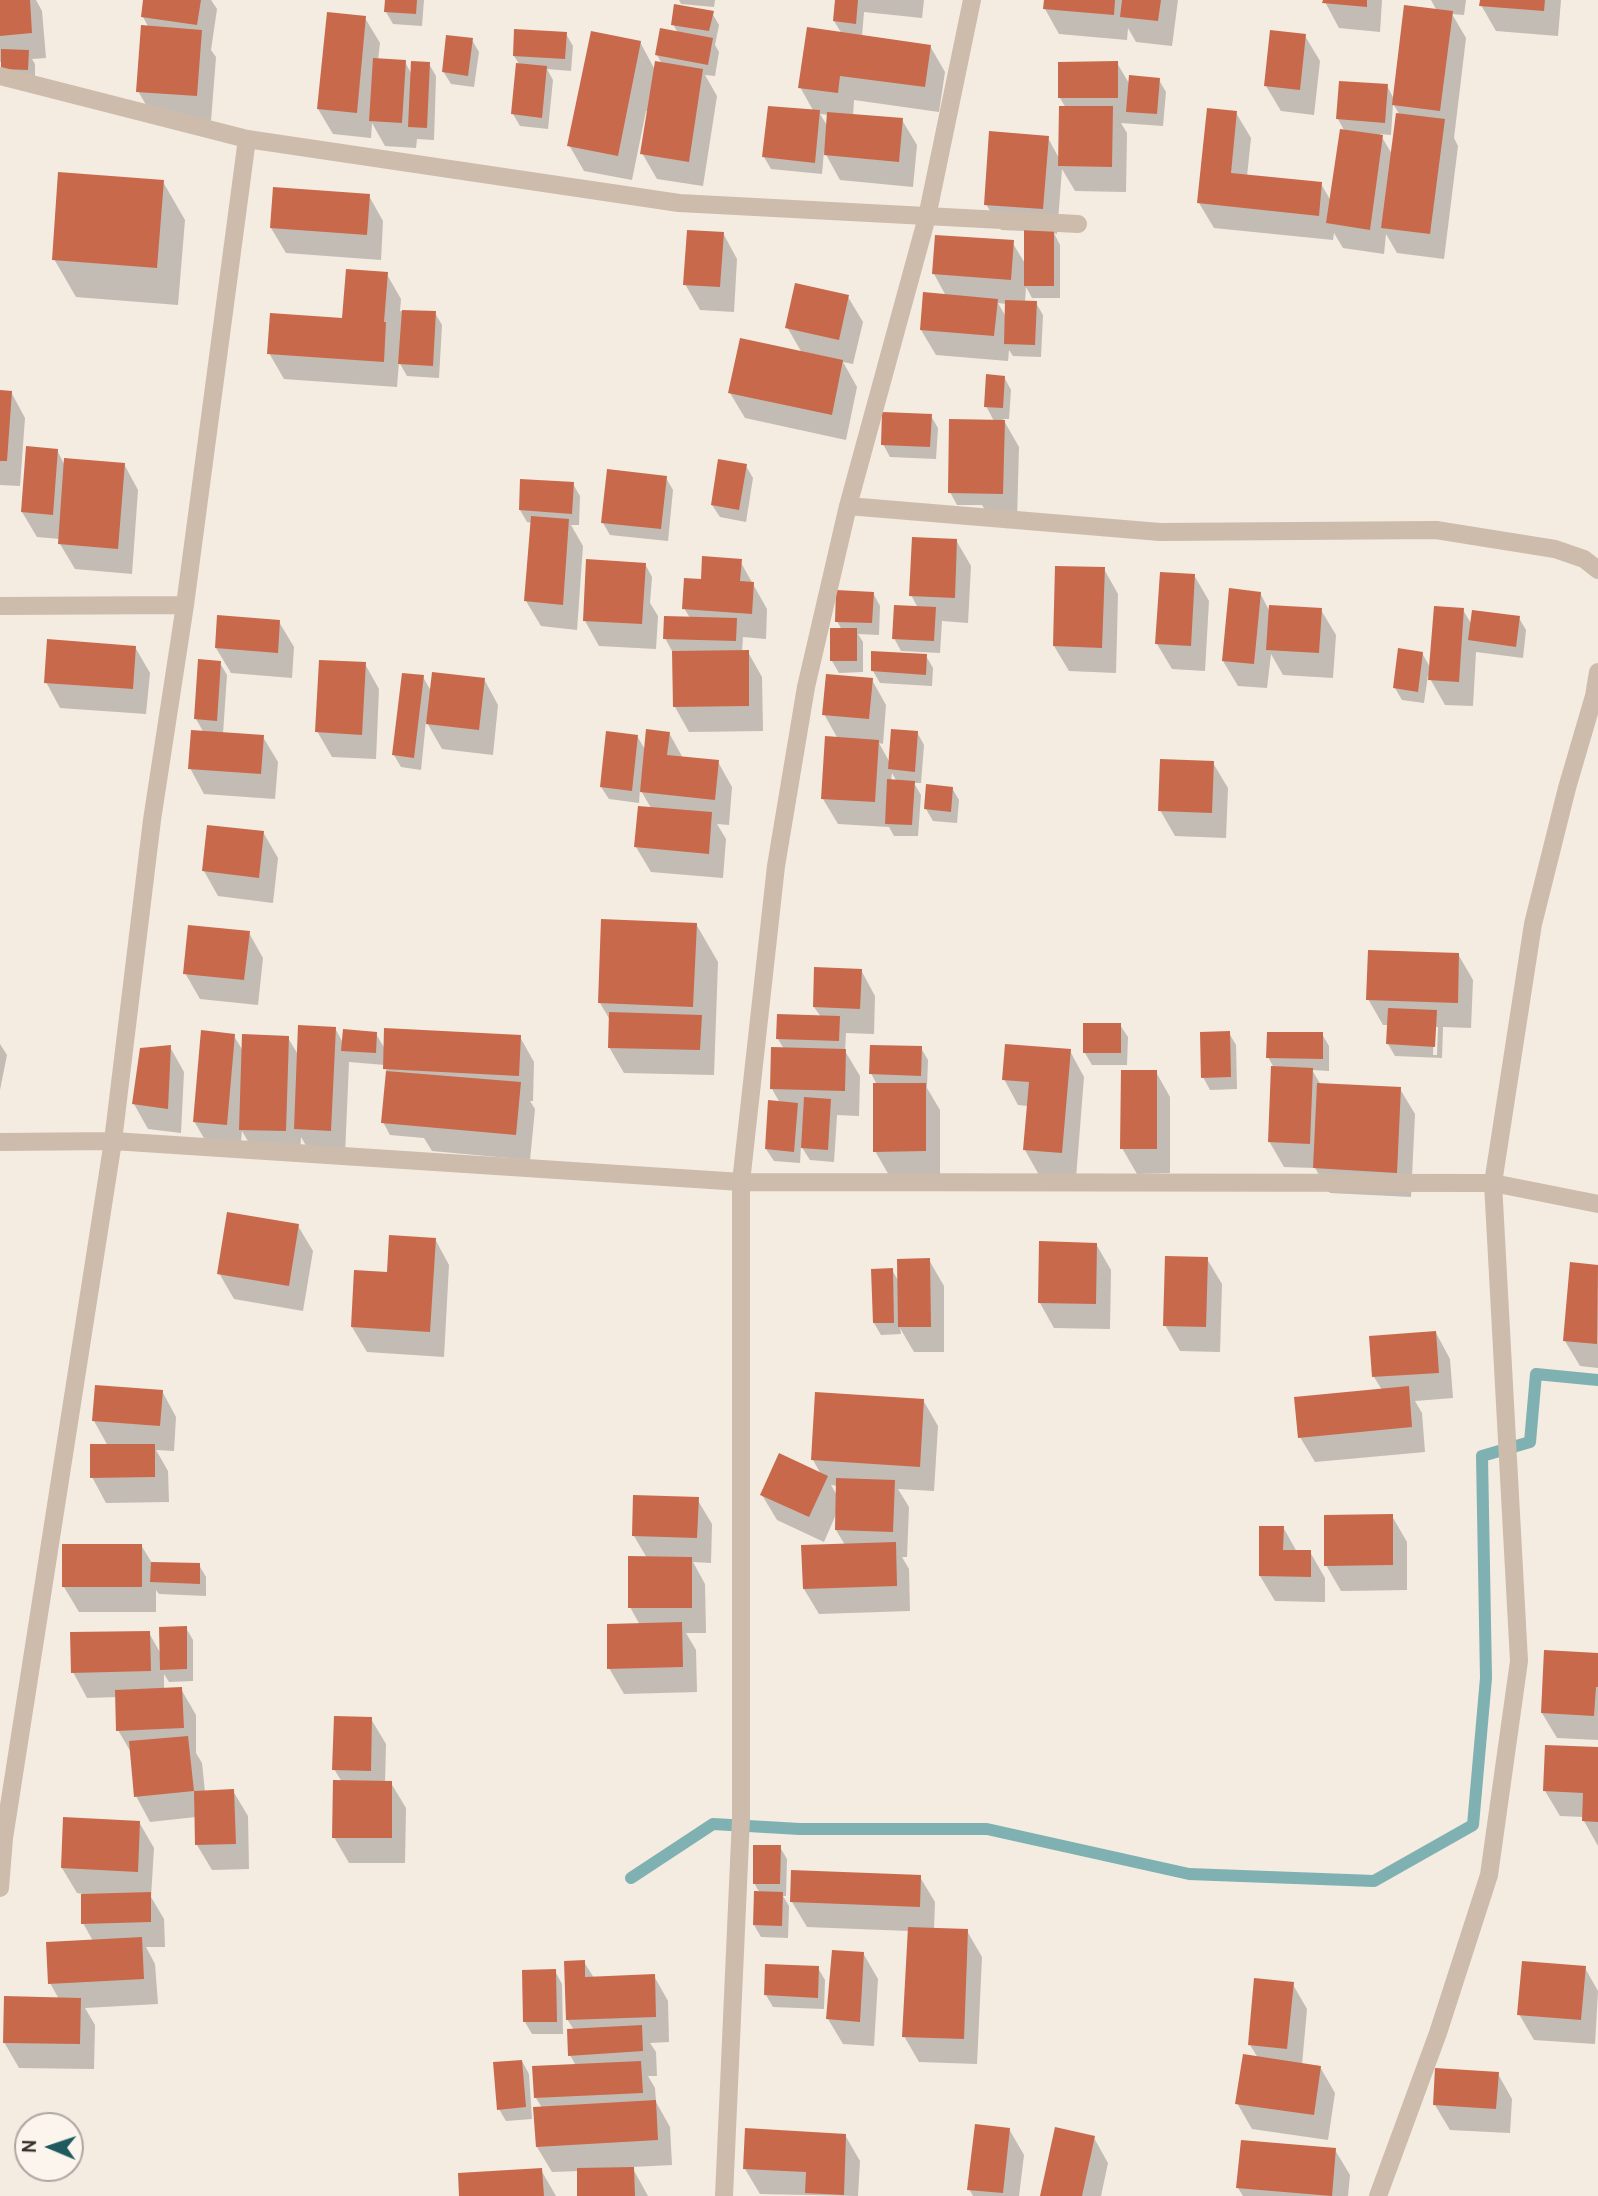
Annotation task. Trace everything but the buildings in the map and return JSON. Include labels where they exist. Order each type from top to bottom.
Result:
[{"type":"street","points":[[724,2196],[740,1827],[741,1182],[776,866],[806,687],[848,506],[927,217],[972,0]]},
{"type":"street","points":[[0,76],[247,139],[679,203],[1078,223]]},
{"type":"street","points":[[0,1888],[4,1838],[113,1141],[152,820],[185,605],[247,139]]},
{"type":"street","points":[[848,506],[1160,532],[1436,530],[1555,549],[1584,559],[1598,570]]},
{"type":"street","points":[[0,606],[185,605]]},
{"type":"street","points":[[1377,2196],[1438,2033],[1489,1875],[1519,1661],[1493,1183],[1533,924],[1567,788],[1594,696],[1598,672]]},
{"type":"street","points":[[0,1142],[113,1141],[741,1182],[1493,1183],[1598,1204]]},
{"type":"waterway","points":[[631,1878],[713,1824],[800,1829],[987,1829],[1189,1874],[1374,1881],[1473,1825],[1486,1678],[1482,1456],[1530,1442],[1536,1374],[1598,1380]]}]
